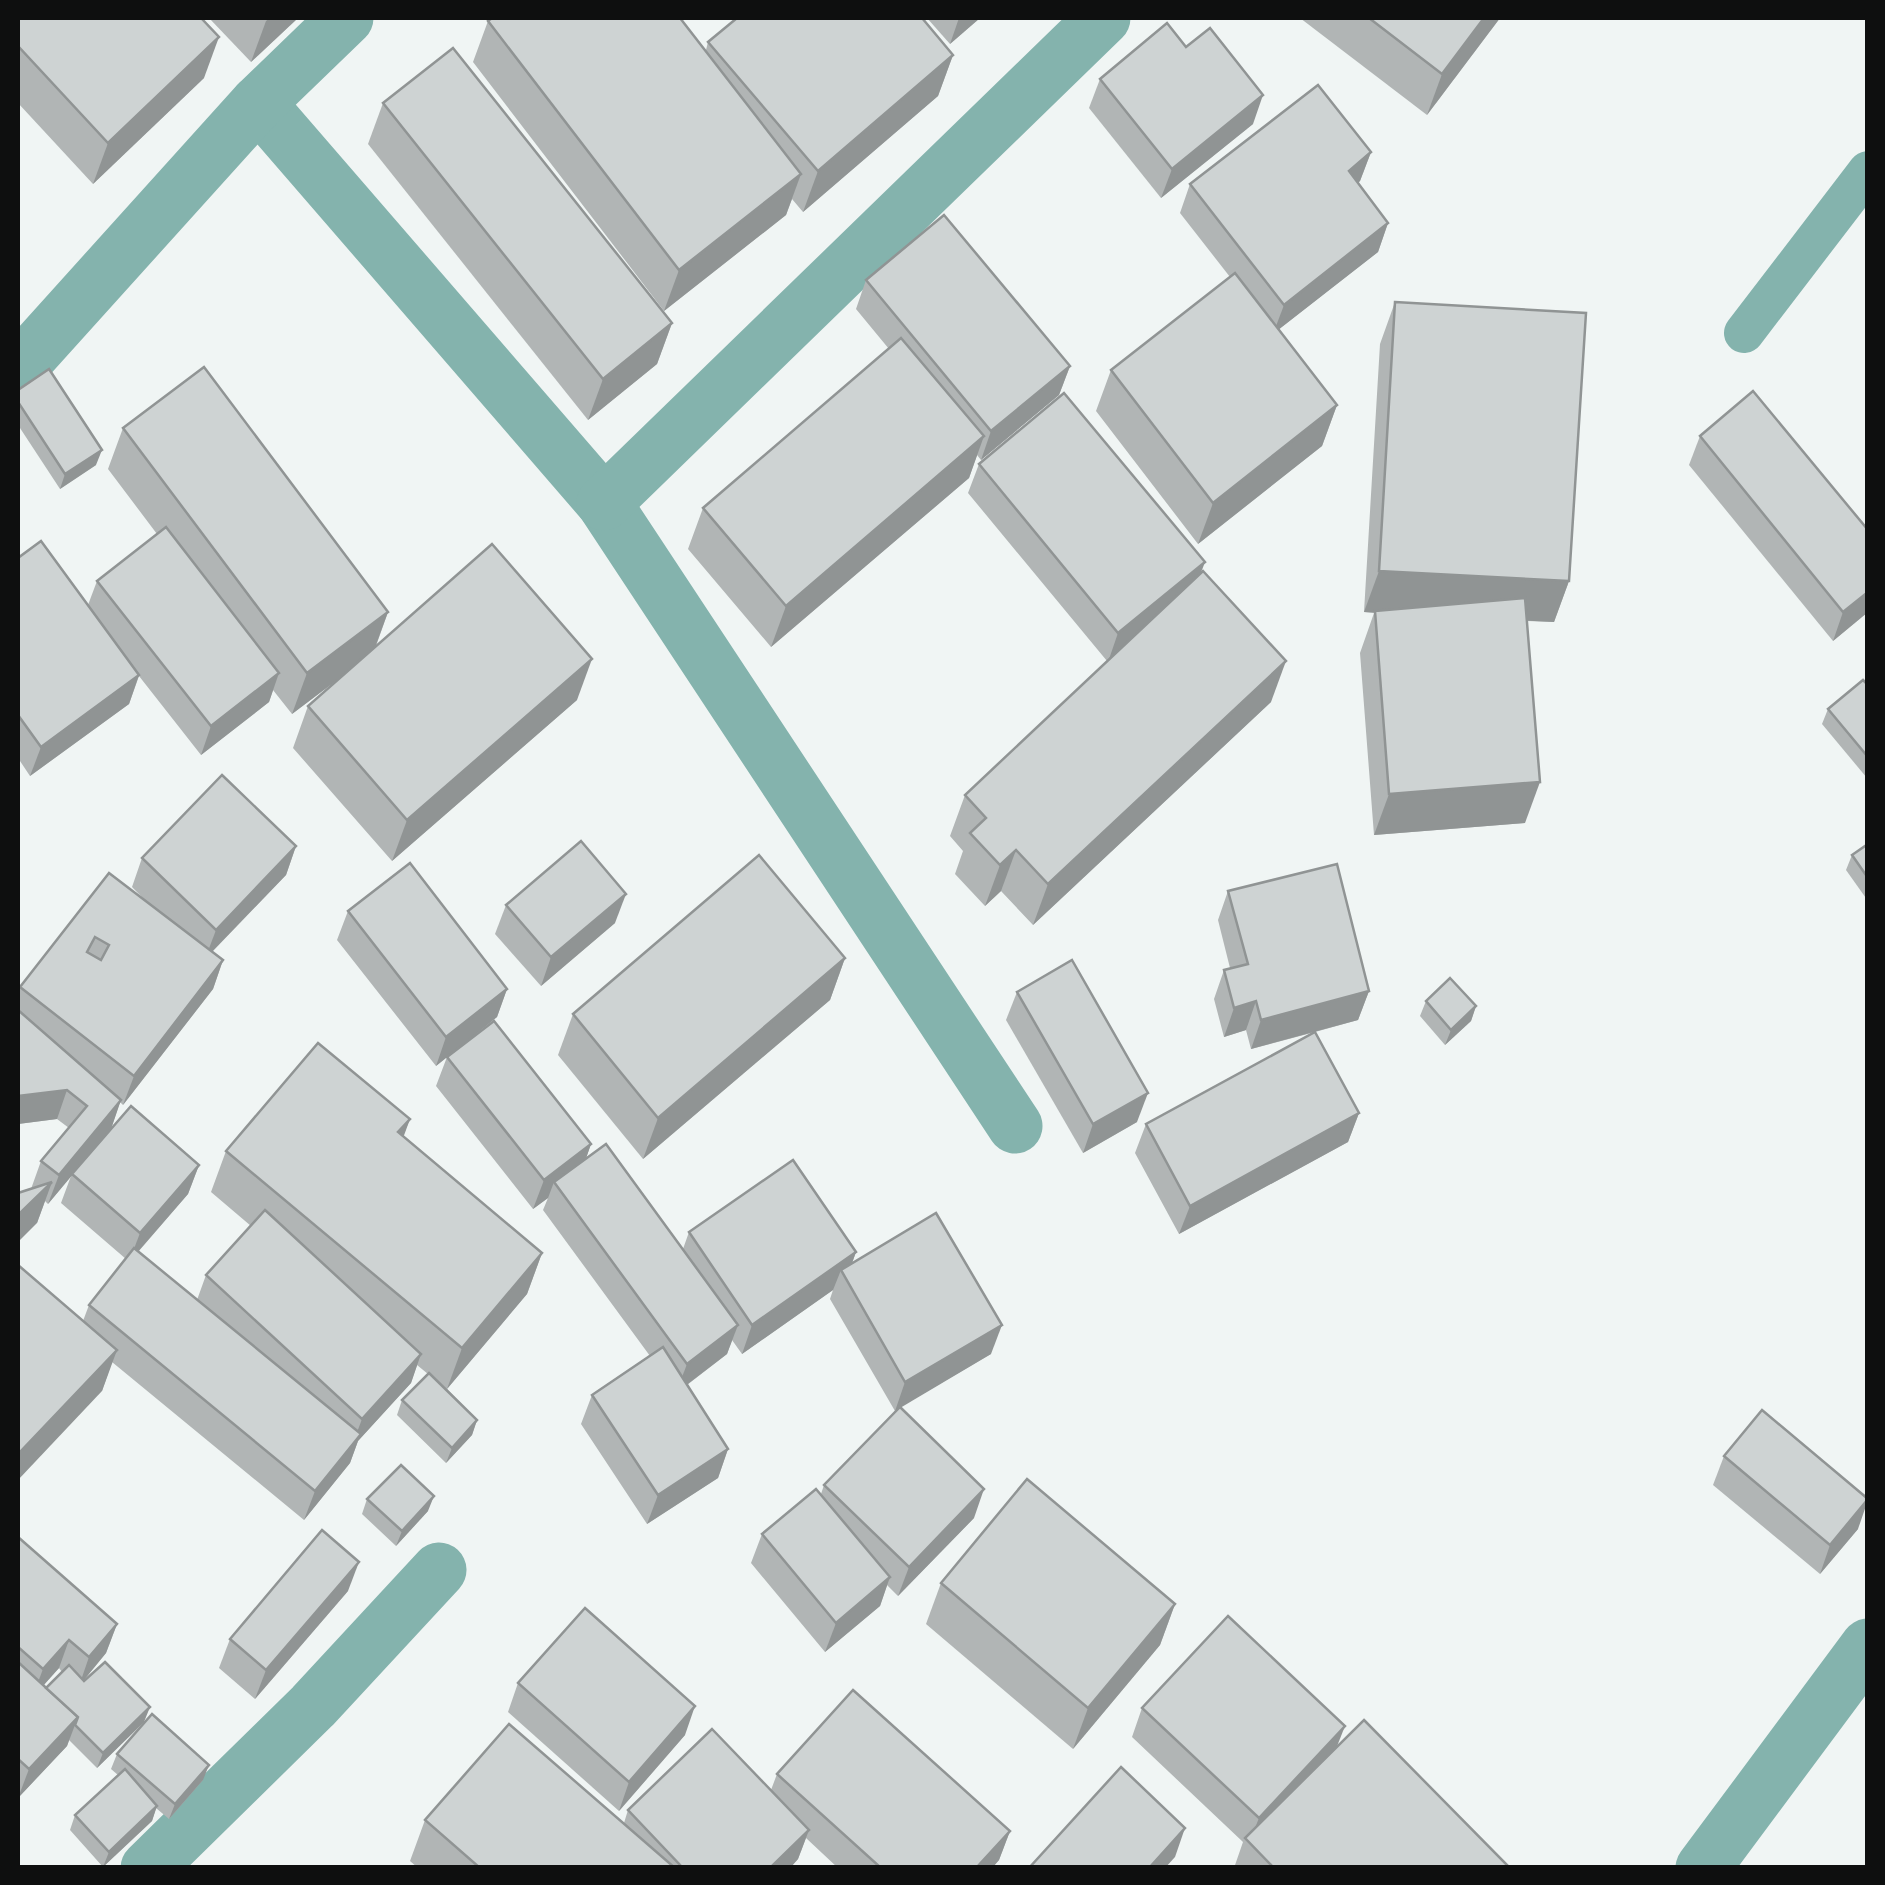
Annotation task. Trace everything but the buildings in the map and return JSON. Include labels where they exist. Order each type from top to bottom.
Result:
[{"type":"street","points":[[18,368],[258,103],[346,18]]},
{"type":"street","points":[[604,504],[1103,18]]},
{"type":"street","points":[[258,103],[604,504],[1015,1126]]},
{"type":"street","points":[[148,1868],[313,1706],[438,1570]]},
{"type":"street","points":[[1703,1868],[1868,1646]]},
{"type":"lane","points":[[1744,333],[1868,171]]}]
